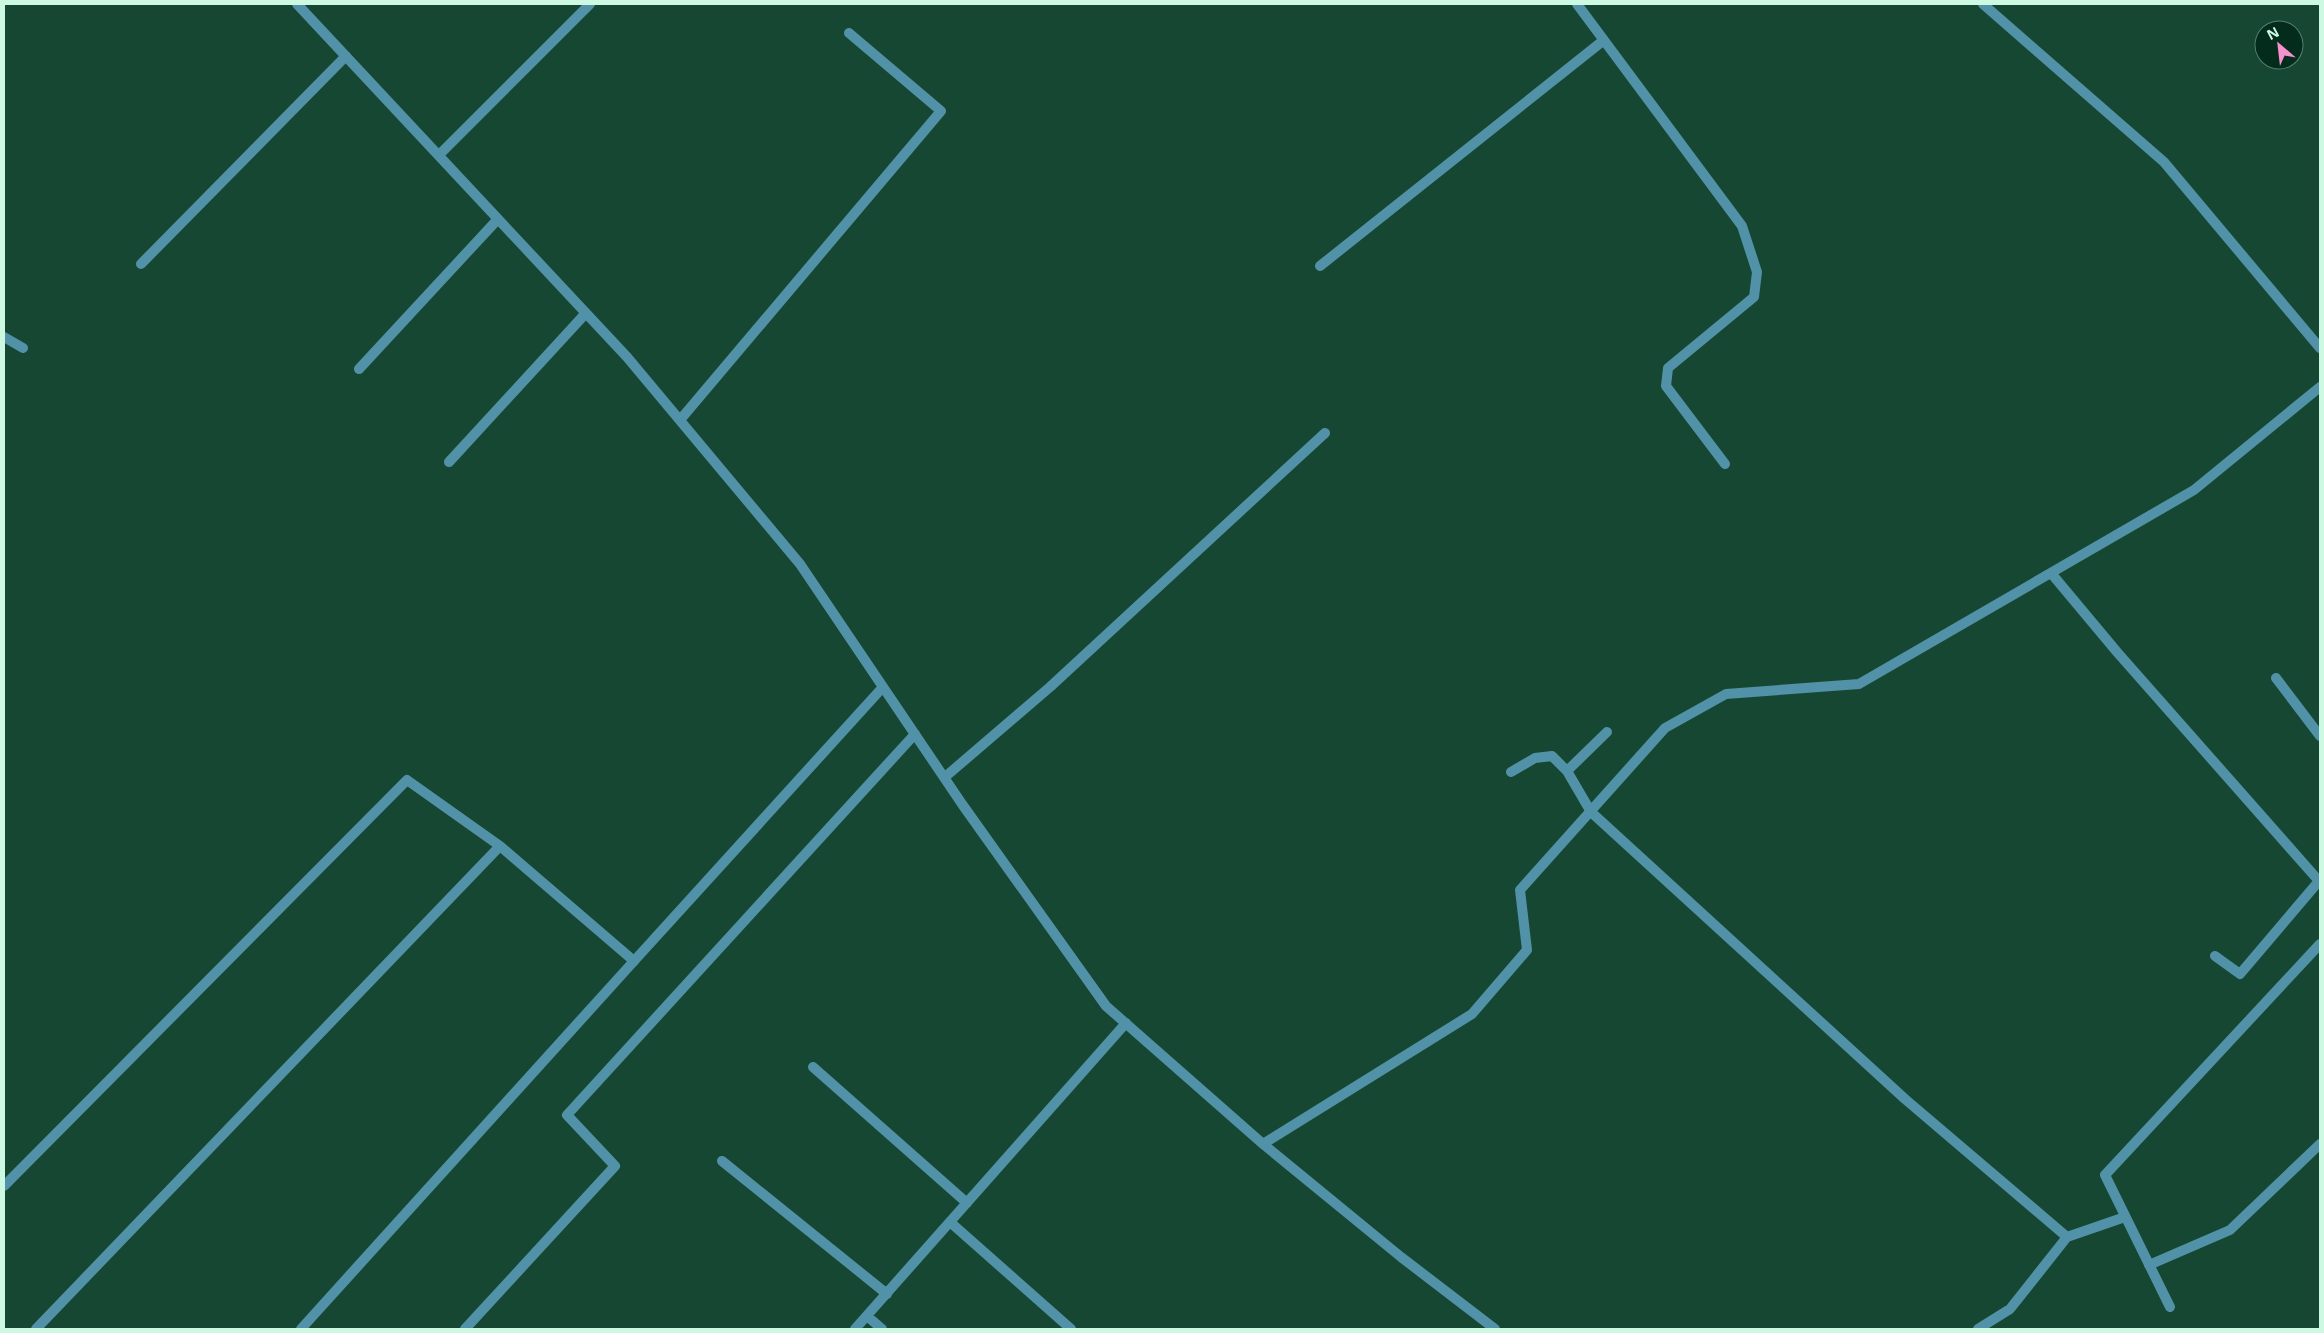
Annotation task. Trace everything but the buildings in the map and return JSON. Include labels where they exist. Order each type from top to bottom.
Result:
[{"type":"street","points":[[297,4],[628,357],[800,564],[915,734],[1106,1006],[1263,1144],[1401,1257],[1495,1329]]},
{"type":"street","points":[[439,155],[590,4]]},
{"type":"street","points":[[1577,4],[1742,226],[1757,272],[1754,297],[1668,368],[1666,386],[1725,464]]},
{"type":"street","points":[[1983,4],[2164,162],[2320,348]]},
{"type":"street","points":[[680,420],[941,111],[848,33]]},
{"type":"street","points":[[1320,266],[1604,40]]},
{"type":"street","points":[[141,264],[346,56]]},
{"type":"street","points":[[359,369],[498,218]]},
{"type":"street","points":[[449,462],[586,313]]},
{"type":"street","points":[[4,337],[23,348]]},
{"type":"street","points":[[1263,1144],[1472,1014],[1527,950],[1520,890],[1665,728],[1726,694],[1859,684],[2194,490],[2320,387]]},
{"type":"street","points":[[945,777],[1050,687],[1325,432]]},
{"type":"street","points":[[2051,573],[2117,652],[2320,882],[2240,974],[2215,956]]},
{"type":"street","points":[[2276,678],[2320,736]]},
{"type":"street","points":[[300,1329],[883,687]]},
{"type":"street","points":[[1567,771],[1607,732]]},
{"type":"street","points":[[465,1329],[615,1166],[567,1115],[915,734]]},
{"type":"street","points":[[1511,772],[1535,758],[1552,756],[1567,771],[1591,812],[1905,1099],[2067,1237]]},
{"type":"street","points":[[4,1186],[407,780],[500,846],[634,961]]},
{"type":"street","points":[[36,1329],[500,846]]},
{"type":"street","points":[[2170,1307],[2105,1175],[2320,944]]},
{"type":"street","points":[[855,1329],[1126,1023]]},
{"type":"street","points":[[813,1067],[968,1203]]},
{"type":"street","points":[[2149,1265],[2230,1230],[2320,1144]]},
{"type":"street","points":[[722,1161],[887,1294]]},
{"type":"street","points":[[1978,1329],[2010,1309],[2067,1237],[2125,1217]]},
{"type":"street","points":[[950,1222],[1071,1329]]},
{"type":"street","points":[[867,1316],[882,1329]]}]
